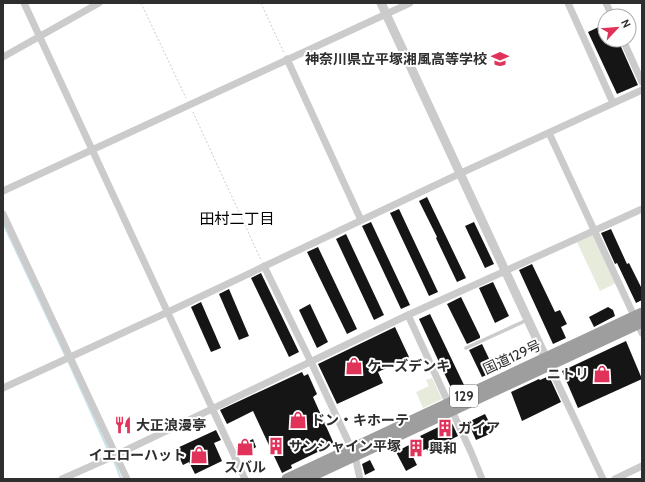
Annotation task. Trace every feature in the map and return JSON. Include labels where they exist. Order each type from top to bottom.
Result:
[{"type":"highway","name":"国道129号","points":[[287,479],[353,452],[547,362],[640,322]]},
{"type":"highway","name":"国道129号","points":[[305,479],[353,452]]},
{"type":"street","points":[[24,3],[245,479]]},
{"type":"street","points":[[3,57],[99,3]]},
{"type":"street","points":[[381,3],[602,479]]},
{"type":"street","points":[[3,191],[410,3]]},
{"type":"street","points":[[568,3],[613,103]]},
{"type":"street","points":[[627,48],[642,82]]},
{"type":"street","points":[[287,59],[361,220]]},
{"type":"street","points":[[3,388],[168,312],[461,173],[642,90]]},
{"type":"street","points":[[549,132],[594,231],[640,322]]},
{"type":"street","points":[[62,479],[116,455],[408,315],[642,209]]},
{"type":"street","points":[[3,214],[127,479]]},
{"type":"street","points":[[264,266],[353,452],[360,479]]},
{"type":"street","points":[[408,315],[482,479]]},
{"type":"street","points":[[615,479],[642,466]]},
{"type":"lane","points":[[466,348],[528,319]]},
{"type":"path","points":[[141,3],[264,266]]},
{"type":"path","points":[[261,3],[287,59]]},
{"type":"green space","points":[[592,235],[594,236],[616,283],[600,291],[577,242]]},
{"type":"green space","points":[[432,378],[442,399],[423,408],[416,392],[429,386],[426,380]]},
{"type":"building","points":[[597,28],[597,48],[622,48],[638,85],[617,94],[588,32]]},
{"type":"building","points":[[427,197],[466,278],[457,282],[419,201]]},
{"type":"building","points":[[399,209],[438,292],[429,296],[390,213]]},
{"type":"building","points":[[371,222],[410,305],[401,309],[362,226]]},
{"type":"building","points":[[474,222],[494,264],[485,268],[465,226]]},
{"type":"building","points":[[611,229],[627,264],[629,263],[642,289],[642,300],[636,303],[617,263],[615,264],[601,233]]},
{"type":"building","points":[[346,234],[384,315],[374,320],[336,239]]},
{"type":"building","points":[[318,247],[357,329],[347,334],[307,252]]},
{"type":"building","points":[[532,264],[555,312],[560,310],[567,324],[561,327],[566,338],[553,344],[519,270]]},
{"type":"building","points":[[261,273],[299,352],[289,357],[251,278]]},
{"type":"building","points":[[493,282],[509,316],[495,323],[479,288]]},
{"type":"building","points":[[229,289],[249,336],[239,340],[219,294]]},
{"type":"building","points":[[461,297],[480,336],[480,338],[467,344],[447,304]]},
{"type":"building","points":[[201,302],[221,348],[211,352],[191,307]]},
{"type":"building","points":[[310,304],[328,342],[317,348],[299,310]]},
{"type":"building","points":[[608,307],[613,310],[615,316],[594,327],[589,317]]},
{"type":"building","points":[[430,314],[464,385],[453,392],[419,319]]},
{"type":"building","name":"ケーズデンキ","points":[[395,327],[409,357],[378,372],[383,383],[337,404],[318,364]]},
{"type":"building","name":"ニトリ","points":[[626,341],[642,379],[578,408],[562,371]]},
{"type":"building","points":[[482,344],[495,371],[482,377],[469,350]]},
{"type":"building","name":"ドン・キホーテ","points":[[302,372],[304,376],[308,374],[317,394],[313,397],[334,444],[291,465],[292,468],[282,473],[253,411],[227,424],[220,410]]},
{"type":"building","points":[[549,376],[561,402],[522,421],[511,392]]},
{"type":"building","points":[[485,414],[494,432],[476,440],[468,422]]},
{"type":"building","points":[[451,421],[458,436],[428,451],[426,449],[412,455],[417,465],[406,471],[396,452],[423,440],[420,436]]},
{"type":"building","name":"イエローハット","points":[[216,430],[221,440],[214,443],[222,461],[195,474],[189,462],[183,465],[175,449]]},
{"type":"building","name":"スバル","points":[[253,439],[256,447],[246,454],[245,452],[239,455],[236,447]]},
{"type":"building","points":[[370,460],[375,470],[365,475],[362,464]]},
{"type":"waterway","points":[[3,223],[65,355]]},
{"type":"waterway","points":[[69,363],[110,454]]},
{"type":"waterway","points":[[114,461],[121,479]]},
{"type":"place","name":"神奈川県立平塚湘風高等学校","points":[[500,59]]},
{"type":"place","name":"ケーズデンキ","points":[[354,366]]},
{"type":"place","name":"ニトリ","points":[[602,374]]},
{"type":"place","name":"ドン・キホーテ","points":[[298,420]]},
{"type":"place","name":"大正浪漫亭","points":[[123,425]]},
{"type":"place","name":"ガイア","points":[[445,428]]},
{"type":"place","name":"サンシャイン平塚","points":[[276,446]]},
{"type":"place","name":"スバル","points":[[245,447]]},
{"type":"place","name":"興和","points":[[416,448]]},
{"type":"place","name":"イエローハット","points":[[199,455]]},
{"type":"district","name":"田村二丁目","points":[[237,219]]}]
